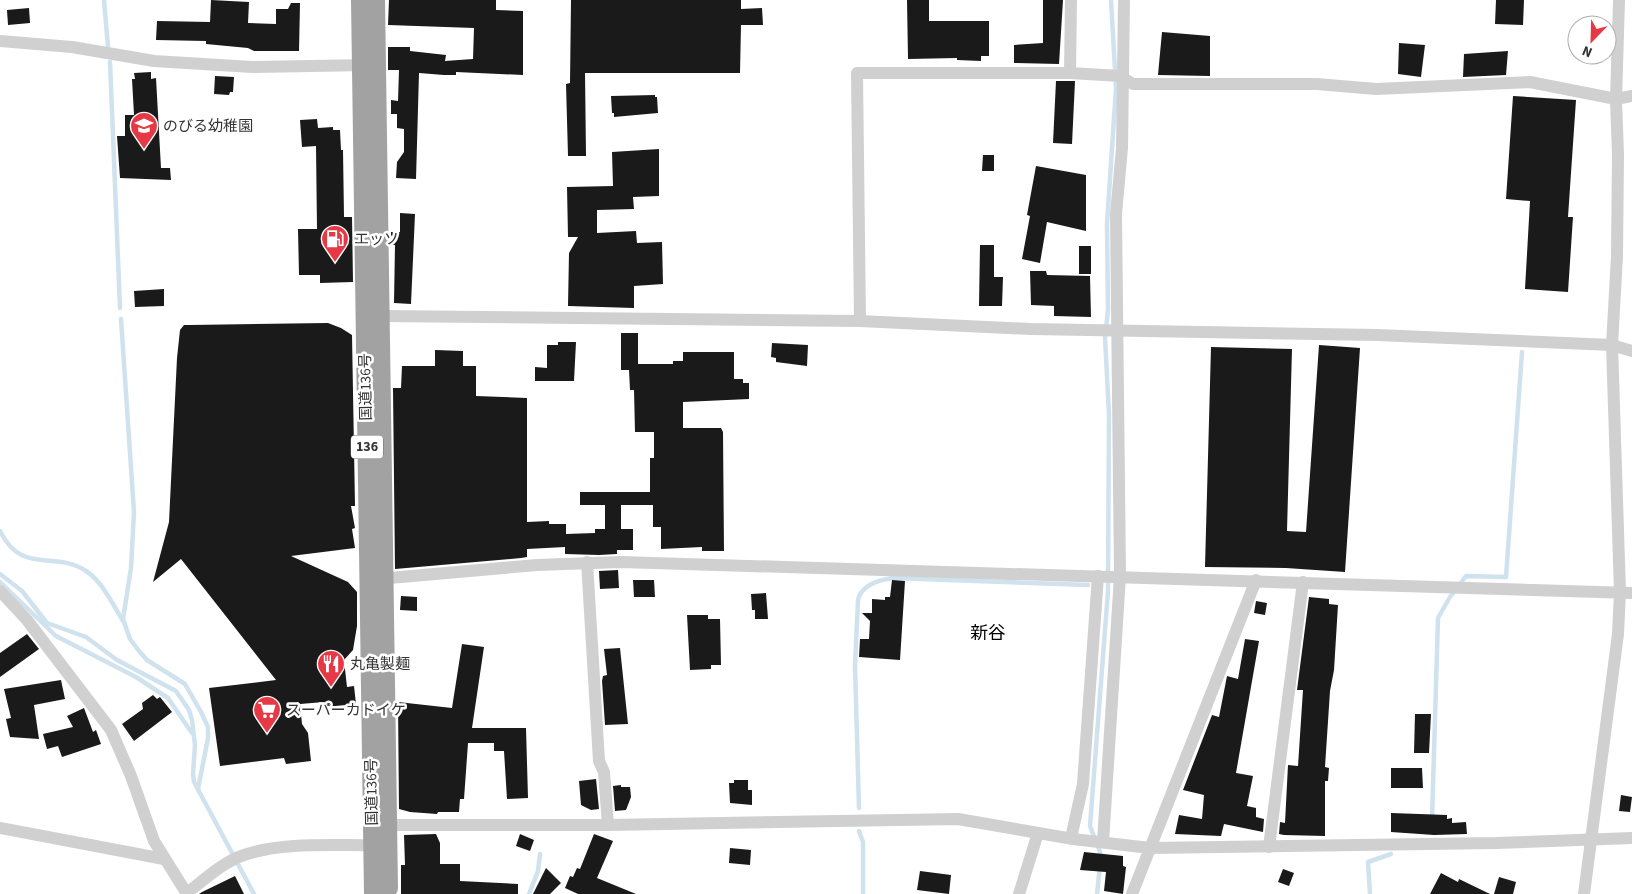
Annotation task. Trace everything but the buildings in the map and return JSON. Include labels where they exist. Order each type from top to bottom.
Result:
[{"type":"highway","name":"国道136号","points":[[361,0],[370,64],[379,316],[376,579],[387,825],[380,845],[388,894]]},
{"type":"highway","name":"国道136号","points":[[374,894],[380,845],[370,64],[375,0]]},
{"type":"street","points":[[1070,73],[1071,0]]},
{"type":"street","points":[[1103,842],[1120,576],[1116,214],[1122,148],[1124,0]]},
{"type":"street","points":[[1584,894],[1618,634],[1626,592],[1612,346],[1618,256],[1616,99],[1619,0]]},
{"type":"street","points":[[0,41],[72,47],[154,61],[252,67],[370,64]]},
{"type":"street","points":[[860,321],[857,74],[1070,73],[1120,76],[1133,84],[1317,84],[1376,89],[1530,82],[1616,99],[1632,96]]},
{"type":"street","points":[[379,316],[860,321],[1031,329],[1377,335],[1612,346],[1632,351]]},
{"type":"street","points":[[588,562],[599,761],[604,772],[608,825]]},
{"type":"street","points":[[376,579],[588,562],[1626,592]]},
{"type":"street","points":[[1077,839],[1083,784],[1098,576]]},
{"type":"street","points":[[1132,894],[1256,580]]},
{"type":"street","points":[[1269,847],[1303,582]]},
{"type":"street","points":[[0,591],[27,620],[111,730],[131,776],[148,829],[164,859],[187,894],[223,865],[244,855],[272,849],[380,845]]},
{"type":"street","points":[[387,825],[608,825],[958,819],[1077,839],[1150,848],[1591,841],[1632,838]]},
{"type":"street","points":[[0,828],[164,859]]},
{"type":"street","points":[[1019,894],[1038,833]]},
{"type":"waterway","points":[[104,0],[108,47]]},
{"type":"waterway","points":[[1100,858],[1100,852],[1090,826],[1108,591],[1109,414],[1105,338],[1108,310],[1107,224],[1116,88],[1111,0]]},
{"type":"waterway","points":[[110,62],[120,308]]},
{"type":"waterway","points":[[121,319],[134,512],[131,568],[123,619],[130,639],[147,660],[185,684],[208,727],[208,738],[198,789]]},
{"type":"waterway","points":[[1432,820],[1438,618],[1450,597],[1466,576],[1506,577],[1522,352]]},
{"type":"waterway","points":[[0,531],[9,545],[18,553],[29,558],[74,565],[92,575],[102,587],[123,621]]},
{"type":"waterway","points":[[0,574],[22,591],[47,623],[86,637],[117,660],[176,691],[189,710],[192,720],[195,745],[194,782],[254,894]]},
{"type":"waterway","points":[[859,808],[855,666],[858,600],[867,587],[882,580],[893,578],[1088,585]]},
{"type":"waterway","points":[[0,582],[56,636],[136,677],[168,698],[192,733]]},
{"type":"waterway","points":[[859,831],[863,842],[863,894]]},
{"type":"waterway","points":[[529,894],[538,871],[540,854]]},
{"type":"waterway","points":[[1370,894],[1368,862],[1391,854]]},
{"type":"waterway","points":[[1097,894],[1100,866]]},
{"type":"place","name":"のびる幼稚園","points":[[144,150]]},
{"type":"place","name":"エッソ","points":[[335,263]]},
{"type":"place","name":"丸亀製麺","points":[[331,688]]},
{"type":"place","name":"スーパーカドイケ","points":[[267,734]]},
{"type":"district","name":"新谷","points":[[988,633]]}]
